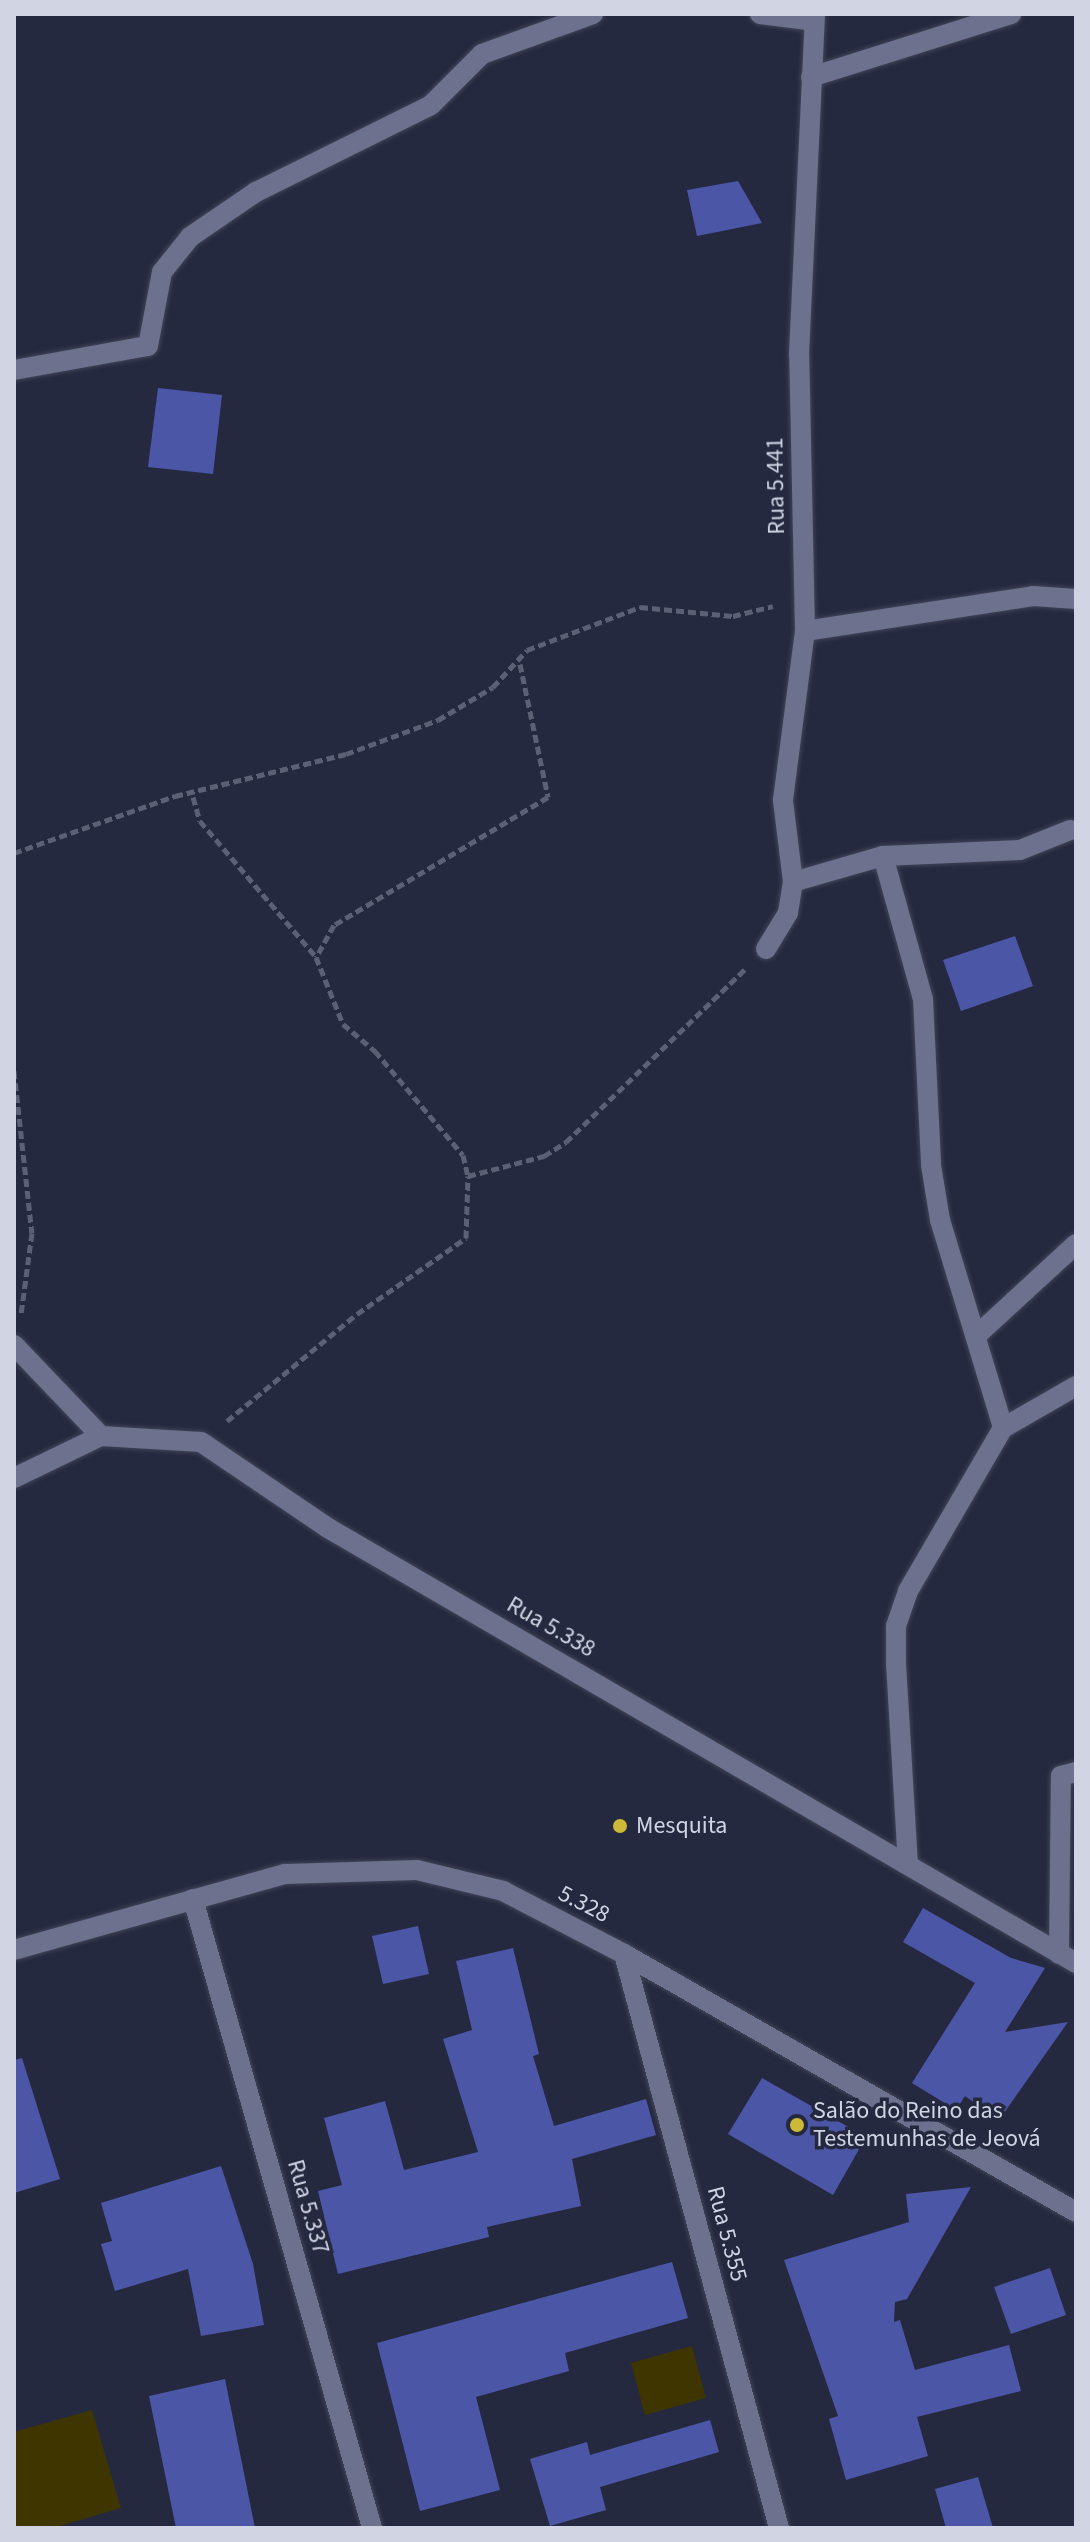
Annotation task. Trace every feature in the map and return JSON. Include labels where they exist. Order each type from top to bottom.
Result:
[{"type":"street","points":[[14,370],[148,346],[162,272],[190,237],[256,192],[431,105],[482,54],[593,14]]},
{"type":"street","points":[[760,14],[815,18]]},
{"type":"street","points":[[811,77],[1011,14]]},
{"type":"street","name":"Rua 5.441","points":[[766,949],[788,913],[793,882],[783,800],[805,631],[799,354],[815,18]]},
{"type":"street","points":[[805,631],[1033,596],[1076,599]]},
{"type":"street","points":[[793,882],[883,856],[1020,850],[1070,830]]},
{"type":"street","points":[[883,856],[923,999],[931,1165],[940,1220],[1003,1428]]},
{"type":"street","points":[[976,1336],[1076,1244]]},
{"type":"street","points":[[15,1346],[101,1436]]},
{"type":"street","points":[[908,1865],[896,1626],[908,1591],[1003,1428],[1068,1391],[1076,1410]]},
{"type":"street","points":[[14,1478],[101,1436],[201,1442]]},
{"type":"street","name":"Rua 5.338","points":[[201,1442],[328,1528],[1068,1958]]},
{"type":"street","points":[[1068,1958],[1061,1776],[1076,1772]]},
{"type":"street","name":"5.328","points":[[14,1950],[285,1874],[417,1870],[503,1891],[624,1954],[1076,2212]]},
{"type":"street","name":"Rua 5.337","points":[[193,1899],[372,2528]]},
{"type":"street","name":"Rua 5.355","points":[[624,1954],[779,2528]]},
{"type":"path","points":[[14,853],[201,788],[346,754],[438,720],[520,664],[527,650],[640,607],[733,616],[804,598]]},
{"type":"path","points":[[316,957],[334,925],[548,797],[520,664]]},
{"type":"path","points":[[193,797],[200,821],[316,957],[343,1024],[375,1051],[463,1155],[468,1176],[466,1238],[357,1314],[201,1442]]},
{"type":"path","points":[[468,1176],[544,1156],[566,1142],[766,949]]},
{"type":"path","points":[[14,1071],[32,1233],[15,1346]]},
{"type":"shaded area","points":[[692,2346],[706,2398],[645,2415],[631,2363]]},
{"type":"shaded area","points":[[92,2410],[121,2508],[53,2528],[14,2528],[14,2432]]},
{"type":"building","points":[[738,181],[762,223],[697,236],[687,190]]},
{"type":"building","points":[[158,388],[222,395],[213,474],[148,467]]},
{"type":"building","points":[[1015,936],[1033,986],[961,1011],[943,960]]},
{"type":"building","points":[[923,1908],[1011,1958],[1045,1968],[1005,2032],[1068,2022],[999,2120],[965,2096],[956,2110],[912,2083],[975,1983],[903,1942]]},
{"type":"building","points":[[418,1926],[429,1974],[383,1984],[372,1936]]},
{"type":"building","points":[[513,1948],[539,2054],[533,2056],[554,2126],[646,2099],[656,2135],[572,2159],[581,2206],[487,2227],[489,2237],[338,2274],[318,2191],[342,2185],[324,2118],[385,2101],[404,2170],[478,2152],[443,2039],[472,2030],[456,1961]]},
{"type":"building","points":[[22,2058],[60,2179],[14,2193],[14,2060]]},
{"type":"building","name":"Salão do Reino das Testemunhas de Jeová","points":[[762,2078],[866,2137],[833,2195],[728,2134]]},
{"type":"building","points":[[221,2166],[253,2264],[264,2325],[201,2336],[188,2269],[115,2291],[101,2244],[112,2241],[101,2203]]},
{"type":"building","points":[[971,2187],[907,2299],[895,2302],[894,2322],[900,2320],[915,2370],[1009,2345],[1021,2391],[917,2417],[928,2456],[846,2480],[829,2419],[838,2416],[784,2260],[909,2222],[906,2194]]},
{"type":"building","points":[[672,2262],[688,2318],[565,2353],[569,2371],[476,2397],[500,2490],[420,2511],[377,2343]]},
{"type":"building","points":[[1050,2268],[1066,2315],[1011,2334],[994,2287]]},
{"type":"building","points":[[225,2379],[255,2528],[176,2528],[149,2396]]},
{"type":"building","points":[[710,2420],[719,2452],[600,2487],[606,2510],[550,2526],[530,2459],[587,2442],[590,2455]]},
{"type":"building","points":[[978,2477],[993,2528],[946,2528],[935,2489]]},
{"type":"place","name":"Mesquita","points":[[620,1826]]},
{"type":"place","name":"Salão do Reino das Testemunhas de Jeová","points":[[797,2125]]}]
